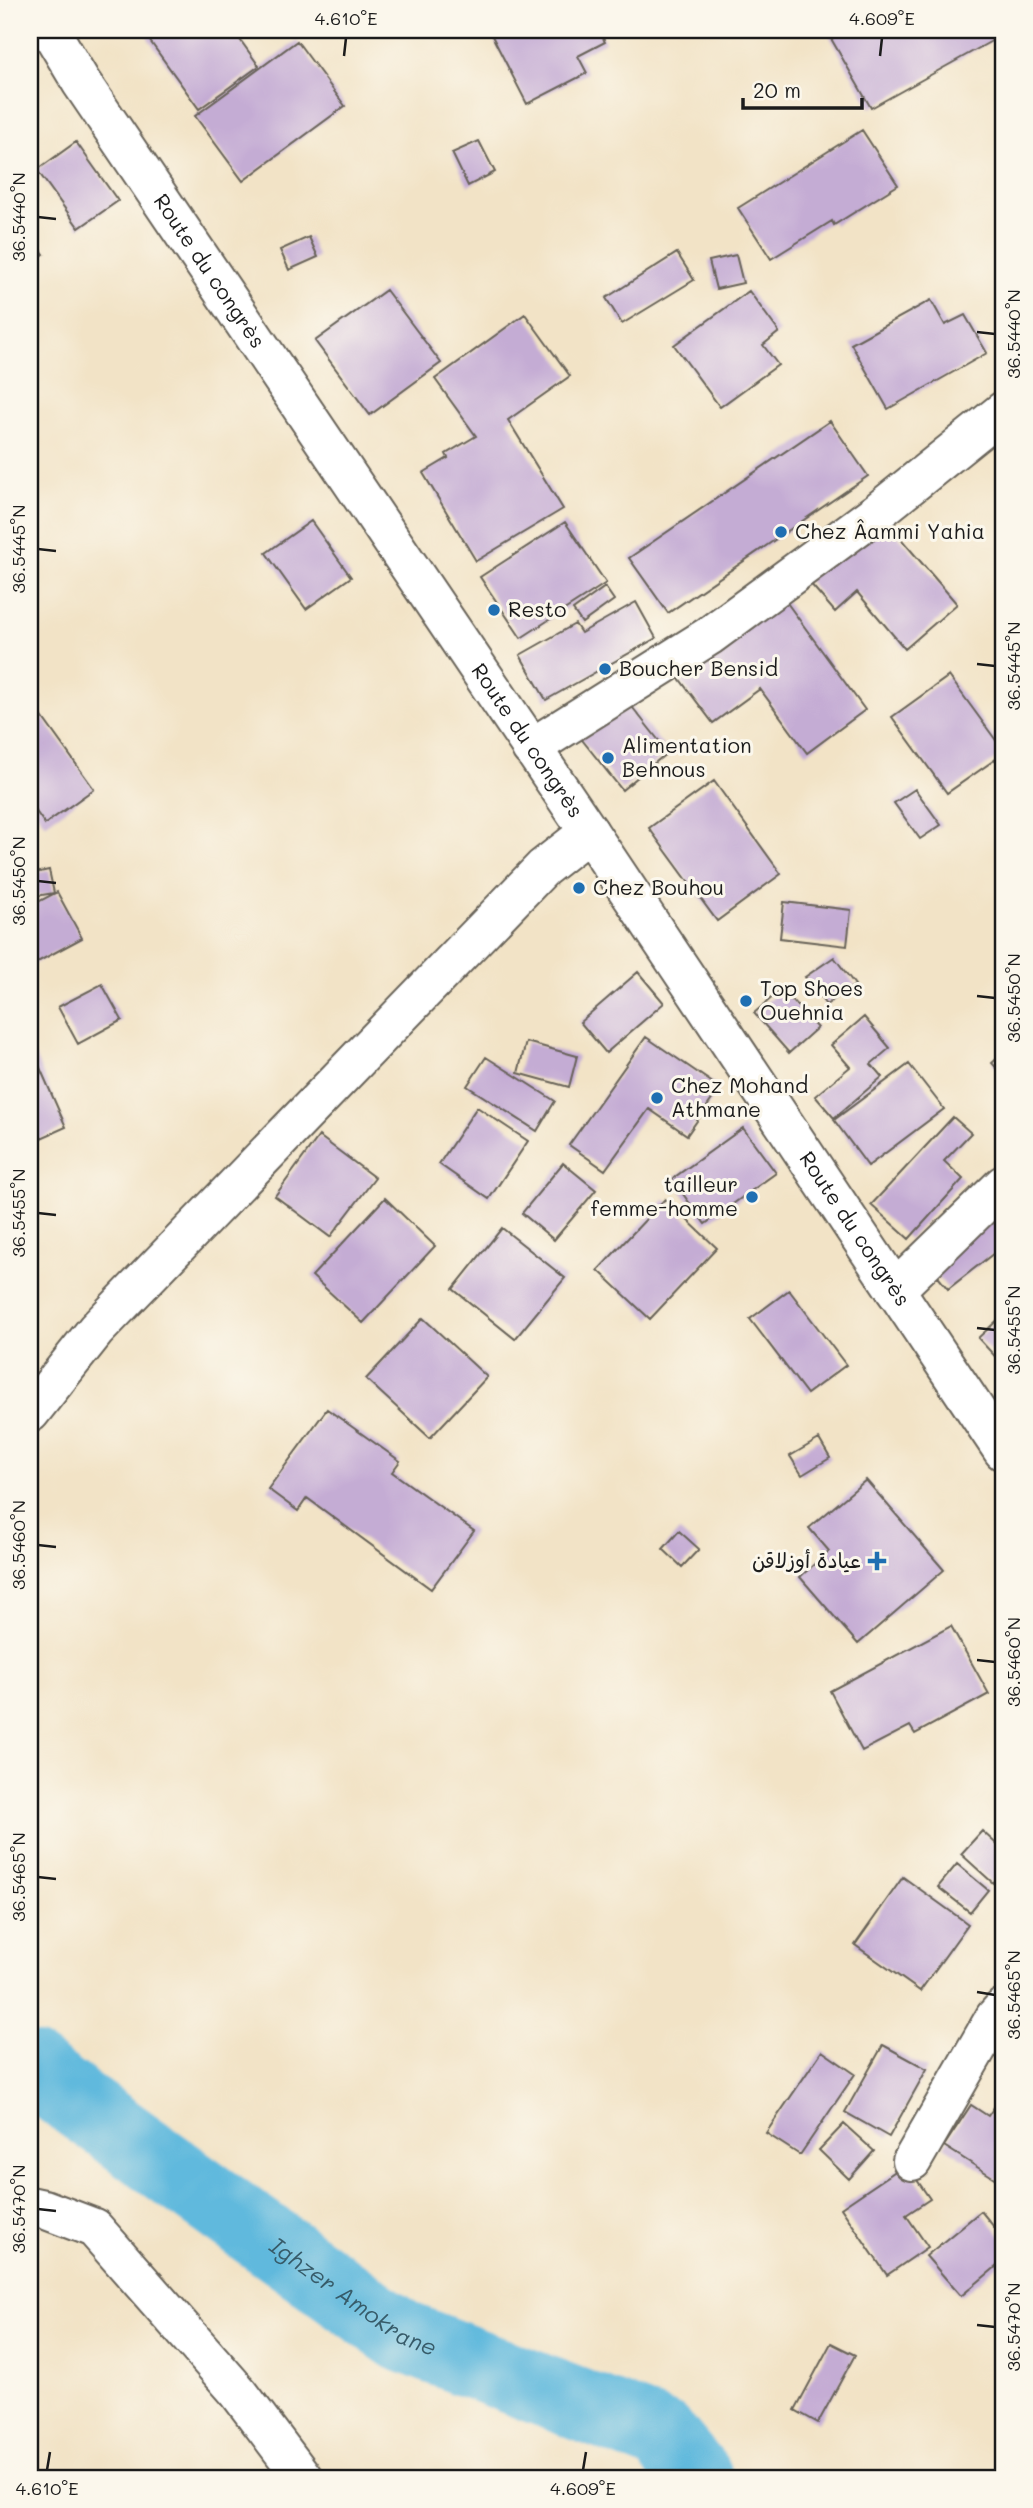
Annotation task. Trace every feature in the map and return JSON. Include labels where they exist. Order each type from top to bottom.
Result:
[{"type":"main road","name":"Route du congrès","points":[[50,30],[81,82],[589,832],[1003,1451]]},
{"type":"main road","points":[[531,748],[709,636],[876,513],[1003,411]]},
{"type":"main road","points":[[30,1413],[96,1330],[543,868],[589,832]]},
{"type":"main road","points":[[895,1290],[1003,1185]]},
{"type":"main road","points":[[912,2161],[995,2017],[1003,2008]]},
{"type":"main road","points":[[30,2206],[94,2228],[239,2393],[303,2478]]},
{"type":"building","points":[[142,30],[233,30],[259,66],[199,109]]},
{"type":"building","points":[[489,30],[599,30],[605,42],[578,56],[587,73],[527,104]]},
{"type":"building","points":[[826,30],[992,30],[997,38],[871,108]]},
{"type":"building","points":[[297,41],[345,106],[243,181],[195,116]]},
{"type":"building","points":[[862,130],[898,185],[834,225],[832,221],[771,259],[738,208]]},
{"type":"building","points":[[479,141],[495,172],[468,186],[452,153]]},
{"type":"building","points":[[76,142],[118,201],[79,228],[37,170]]},
{"type":"building","points":[[30,235],[44,254],[30,264]]},
{"type":"building","points":[[309,237],[318,257],[289,270],[280,250]]},
{"type":"building","points":[[677,253],[694,280],[622,324],[606,298]]},
{"type":"building","points":[[736,255],[743,283],[716,289],[709,261]]},
{"type":"building","points":[[386,290],[441,363],[370,415],[315,341]]},
{"type":"building","points":[[749,291],[779,332],[763,345],[778,365],[720,407],[674,345]]},
{"type":"building","points":[[931,300],[945,325],[965,315],[987,353],[888,409],[851,344]]},
{"type":"building","points":[[525,314],[570,376],[508,420],[563,509],[476,561],[423,473],[448,458],[446,454],[476,436],[435,379]]},
{"type":"building","points":[[830,421],[868,476],[668,613],[629,558]]},
{"type":"building","points":[[871,504],[957,604],[905,649],[857,592],[835,612],[797,568]]},
{"type":"building","points":[[311,521],[351,577],[306,609],[266,553]]},
{"type":"building","points":[[565,522],[606,583],[521,638],[480,577]]},
{"type":"building","points":[[605,587],[614,600],[582,623],[573,610]]},
{"type":"building","points":[[782,596],[865,710],[807,753],[760,689],[713,723],[669,665]]},
{"type":"building","points":[[636,602],[656,638],[546,700],[520,655],[575,624],[581,633]]},
{"type":"building","points":[[949,676],[1003,750],[1003,754],[947,793],[892,717]]},
{"type":"building","points":[[625,698],[668,752],[622,790],[579,736]]},
{"type":"building","points":[[30,700],[94,789],[45,824],[30,803]]},
{"type":"building","points":[[714,781],[781,874],[717,921],[649,828]]},
{"type":"building","points":[[915,789],[941,825],[920,839],[894,803]]},
{"type":"building","points":[[49,870],[54,893],[30,897],[30,874]]},
{"type":"building","points":[[57,892],[82,938],[30,966],[30,906]]},
{"type":"building","points":[[784,902],[851,910],[847,946],[780,938]]},
{"type":"building","points":[[834,957],[855,985],[826,1005],[805,977]]},
{"type":"building","points":[[638,972],[664,1003],[606,1053],[580,1022]]},
{"type":"building","points":[[102,984],[122,1020],[78,1044],[58,1007]]},
{"type":"building","points":[[782,989],[817,1028],[789,1053],[754,1013]]},
{"type":"building","points":[[864,1017],[890,1048],[871,1064],[882,1077],[834,1118],[815,1096],[850,1067],[831,1045]]},
{"type":"building","name":"Chez Mohand Athmane","points":[[646,1037],[720,1088],[687,1135],[649,1109],[605,1170],[569,1145]]},
{"type":"building","points":[[526,1042],[577,1056],[569,1087],[518,1073]]},
{"type":"building","points":[[30,1045],[66,1127],[30,1143]]},
{"type":"building","points":[[1003,1053],[1003,1075],[992,1063]]},
{"type":"building","points":[[486,1057],[555,1101],[537,1131],[467,1086]]},
{"type":"building","points":[[909,1064],[944,1109],[868,1166],[834,1120]]},
{"type":"building","points":[[477,1107],[528,1141],[489,1199],[439,1164]]},
{"type":"building","points":[[953,1117],[971,1133],[944,1161],[963,1179],[909,1239],[871,1205]]},
{"type":"building","points":[[743,1128],[776,1173],[705,1224],[672,1179]]},
{"type":"building","points":[[319,1136],[375,1178],[330,1237],[275,1196]]},
{"type":"building","points":[[563,1163],[596,1190],[554,1240],[522,1213]]},
{"type":"building","points":[[385,1198],[435,1246],[363,1323],[312,1276]]},
{"type":"building","points":[[665,1199],[717,1248],[650,1319],[598,1270]]},
{"type":"building","points":[[1003,1206],[1003,1246],[948,1289],[929,1266]]},
{"type":"building","points":[[502,1228],[565,1278],[515,1339],[453,1289]]},
{"type":"building","points":[[789,1290],[846,1365],[807,1394],[750,1319]]},
{"type":"building","points":[[1003,1315],[1003,1365],[978,1338]]},
{"type":"building","points":[[423,1318],[487,1377],[430,1438],[366,1379]]},
{"type":"building","points":[[327,1409],[400,1461],[392,1472],[474,1531],[431,1589],[307,1498],[298,1511],[268,1489]]},
{"type":"building","points":[[819,1439],[830,1458],[802,1475],[790,1456]]},
{"type":"building","name":"عيادة أوزلاقن","points":[[866,1480],[944,1570],[858,1644],[800,1577],[829,1551],[809,1528]]},
{"type":"building","points":[[679,1531],[699,1549],[682,1567],[663,1549]]},
{"type":"building","points":[[951,1626],[989,1694],[915,1734],[910,1726],[862,1751],[830,1691]]},
{"type":"building","points":[[982,1831],[1003,1850],[1003,1872],[993,1883],[961,1854]]},
{"type":"building","points":[[957,1864],[988,1890],[970,1912],[938,1887]]},
{"type":"building","points":[[903,1877],[968,1924],[920,1991],[855,1945]]},
{"type":"building","points":[[883,2045],[927,2069],[889,2137],[845,2112]]},
{"type":"building","points":[[822,2051],[855,2074],[800,2155],[766,2133]]},
{"type":"building","points":[[997,2103],[1003,2107],[1003,2175],[999,2181],[944,2146],[971,2105],[988,2116]]},
{"type":"building","points":[[844,2124],[874,2151],[849,2179],[819,2150]]},
{"type":"building","points":[[906,2164],[930,2199],[906,2215],[928,2247],[887,2275],[841,2208]]},
{"type":"building","points":[[981,2211],[1003,2238],[1003,2261],[961,2296],[926,2256]]},
{"type":"building","points":[[831,2343],[855,2355],[818,2423],[795,2410]]},
{"type":"waterway","name":"Ighzer Amokrane","points":[[30,2069],[402,2336],[663,2437],[697,2478]]},
{"type":"place","name":"Chez Âammi Yahia","points":[[781,532]]},
{"type":"place","name":"Resto","points":[[494,610]]},
{"type":"place","name":"Boucher Bensid","points":[[605,669]]},
{"type":"place","name":"Alimentation Behnous","points":[[608,758]]},
{"type":"place","name":"Chez Bouhou","points":[[579,888]]},
{"type":"place","name":"Top Shoes Ouehnia","points":[[746,1001]]},
{"type":"place","name":"Chez Mohand Athmane","points":[[657,1098]]},
{"type":"place","name":"tailleur femme-homme","points":[[752,1197]]},
{"type":"place","name":"عيادة أوزلاقن","points":[[877,1561]]}]
